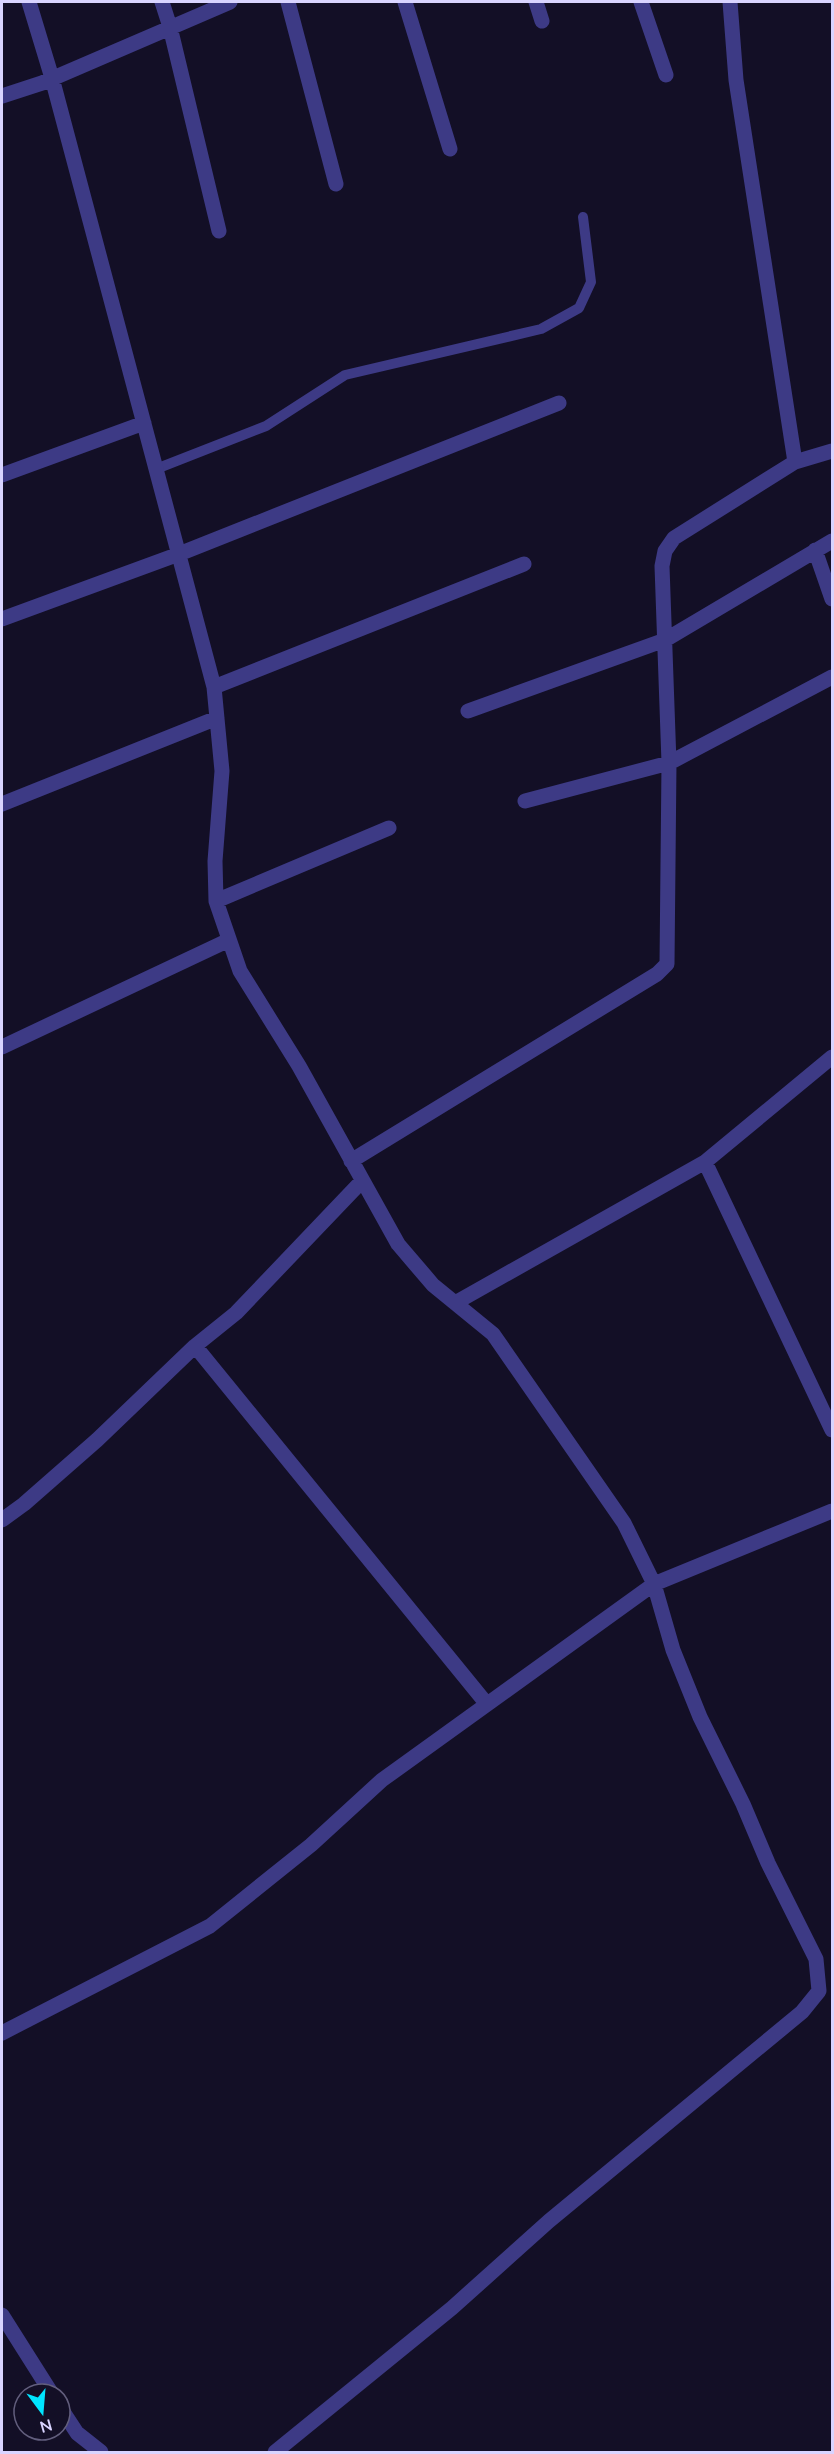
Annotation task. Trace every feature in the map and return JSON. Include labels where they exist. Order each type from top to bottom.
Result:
[{"type":"street","points":[[29,2],[52,78],[214,687],[222,771],[215,861],[216,901],[240,971],[299,1066],[398,1244],[433,1285],[493,1334],[624,1523],[654,1584],[673,1650],[700,1718],[816,1959],[819,1991],[802,2012],[549,2221],[452,2308],[275,2452]]},
{"type":"street","points":[[162,2],[219,231]]},
{"type":"street","points":[[2,96],[52,78],[230,2]]},
{"type":"street","points":[[288,2],[336,184]]},
{"type":"street","points":[[405,2],[450,149]]},
{"type":"street","points":[[536,2],[542,21]]},
{"type":"street","points":[[641,2],[666,75]]},
{"type":"street","points":[[730,2],[736,80],[795,462]]},
{"type":"street","points":[[2,619],[178,554],[559,403]]},
{"type":"street","points":[[2,475],[144,423]]},
{"type":"street","points":[[351,1161],[657,974],[667,964],[669,763],[662,566],[665,551],[674,538],[795,462],[832,451]]},
{"type":"street","points":[[468,711],[665,640],[832,541]]},
{"type":"street","points":[[815,550],[832,599]]},
{"type":"street","points":[[214,687],[524,564]]},
{"type":"street","points":[[525,801],[669,763],[832,677]]},
{"type":"street","points":[[3,800],[217,718]]},
{"type":"street","points":[[216,901],[389,828]]},
{"type":"street","points":[[2,1047],[229,940]]},
{"type":"street","points":[[455,1303],[705,1162],[832,1058]]},
{"type":"street","points":[[705,1162],[832,1430]]},
{"type":"street","points":[[2,1520],[24,1504],[97,1440],[195,1346],[236,1312],[362,1181]]},
{"type":"street","points":[[195,1346],[486,1703]]},
{"type":"street","points":[[2,2033],[210,1926],[311,1845],[382,1780],[654,1584],[832,1511]]},
{"type":"street","points":[[2,2315],[44,2382]]},
{"type":"street","points":[[72,2425],[77,2433],[101,2452]]},
{"type":"lane","points":[[156,469],[266,426],[345,375],[541,329],[579,308],[591,282],[583,217]]}]
